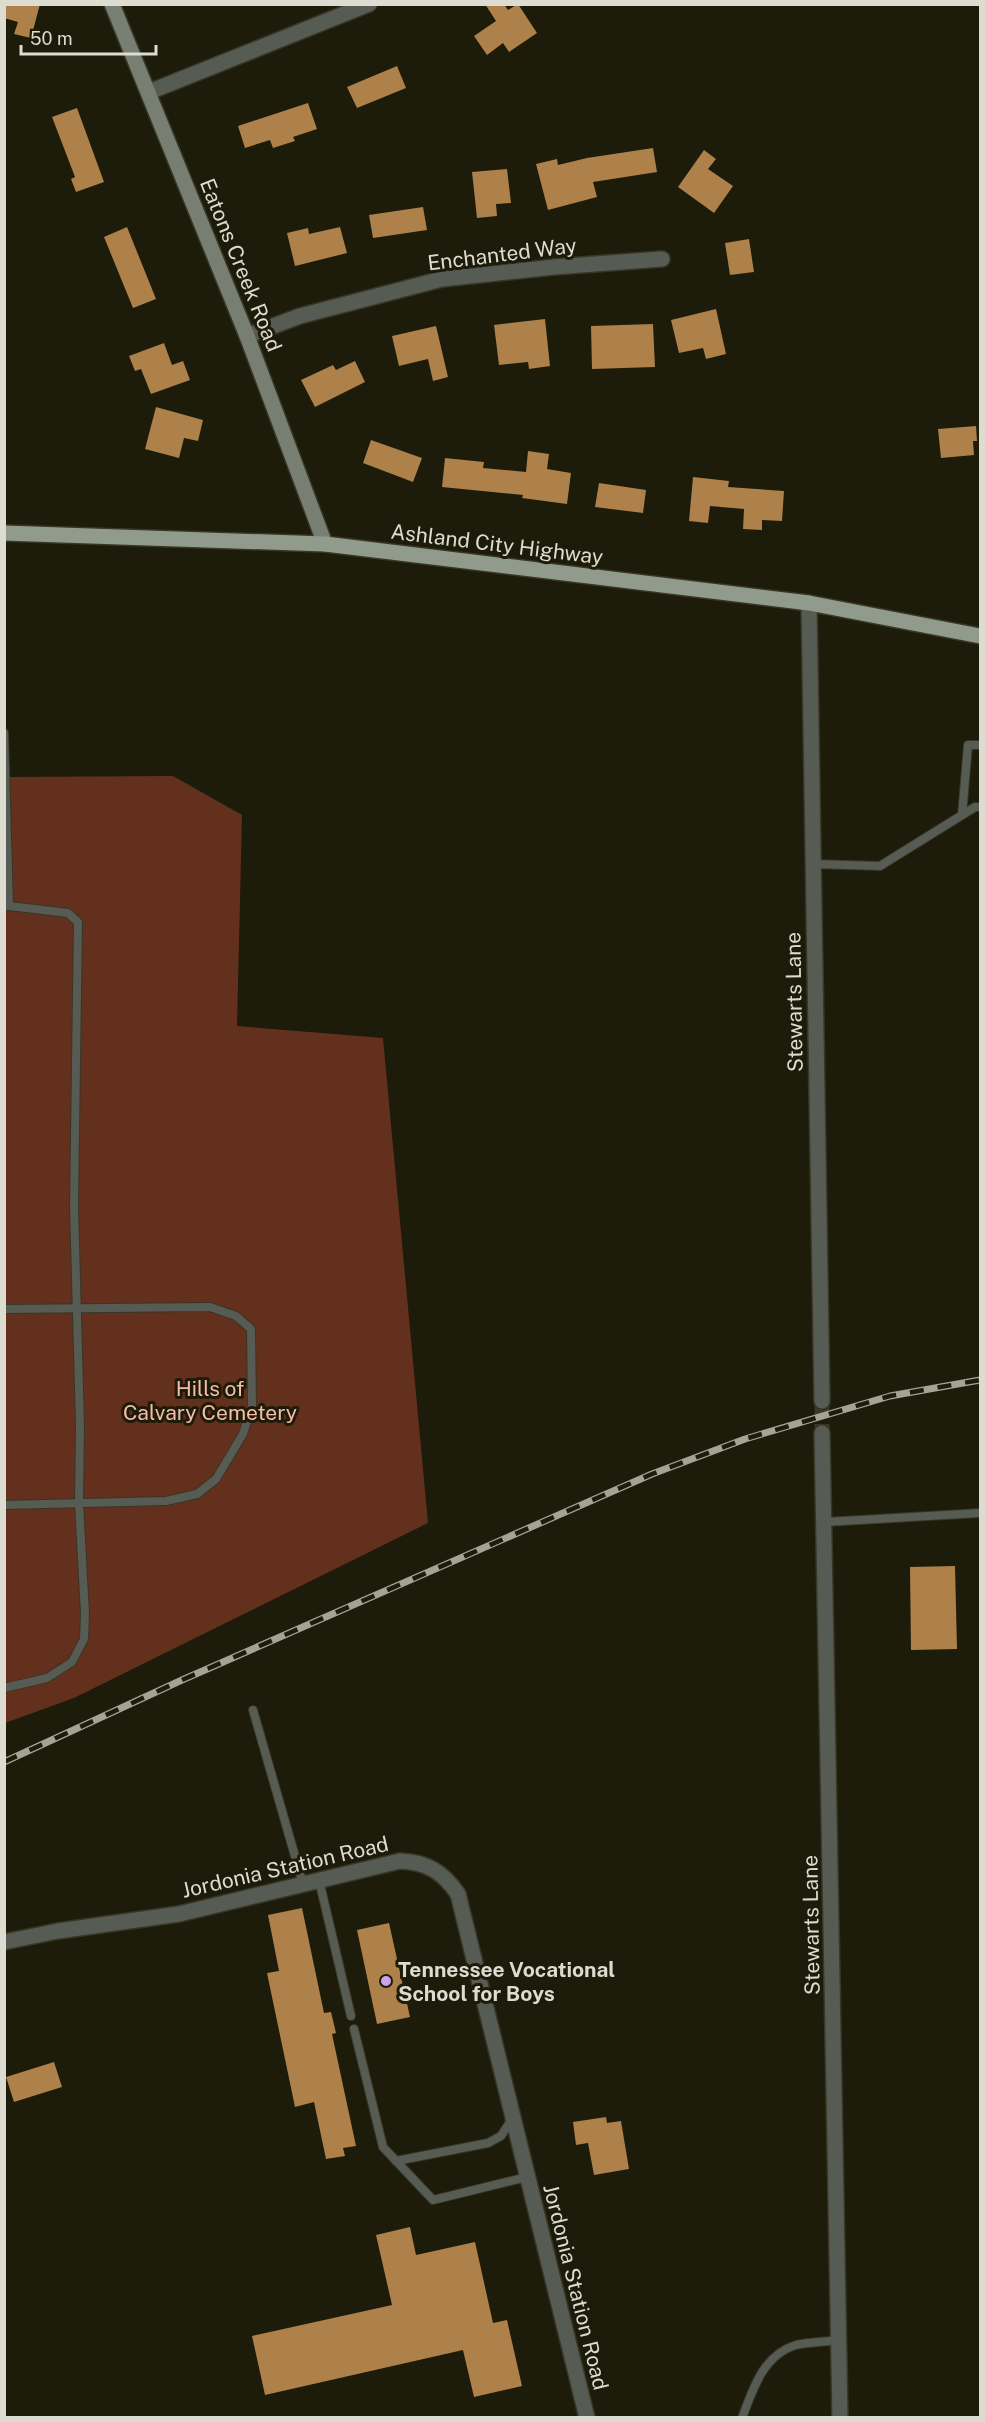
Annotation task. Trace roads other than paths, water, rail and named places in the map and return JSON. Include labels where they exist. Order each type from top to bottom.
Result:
[{"type":"main road","name":"Ashland City Highway","points":[[4,533],[326,544],[809,603],[981,636]]},
{"type":"street","name":"Eatons Creek Road","points":[[112,4],[247,336],[326,544]]},
{"type":"street","points":[[149,92],[369,4]]},
{"type":"street","name":"Enchanted Way","points":[[247,336],[300,316],[442,279],[554,267],[662,259]]},
{"type":"street","name":"Stewarts Lane","points":[[809,603],[822,1401]]},
{"type":"street","name":"Stewarts Lane","points":[[822,1433],[840,2418]]},
{"type":"street","name":"Jordonia Station Road","points":[[4,1942],[58,1931],[179,1914],[400,1861],[414,1861],[431,1867],[447,1879],[458,1894],[587,2418]]},
{"type":"lane","points":[[4,733],[7,906],[68,913],[78,922],[74,1206],[80,1425],[79,1503],[86,1614],[84,1639],[72,1662],[47,1678],[4,1688]]},
{"type":"lane","points":[[962,815],[968,746],[981,745]]},
{"type":"lane","points":[[813,864],[880,866],[975,807],[981,807]]},
{"type":"lane","points":[[4,1309],[210,1307],[237,1316],[251,1329],[252,1406],[243,1434],[216,1479],[197,1494],[166,1501],[4,1505]]},
{"type":"lane","points":[[825,1522],[981,1513]]},
{"type":"lane","points":[[253,1710],[303,1884]]},
{"type":"lane","points":[[319,1880],[351,2016]]},
{"type":"lane","points":[[354,2029],[383,2147],[433,2200],[527,2177]]},
{"type":"lane","points":[[396,2162],[488,2143],[501,2136],[513,2117]]},
{"type":"lane","points":[[742,2418],[759,2374],[779,2355],[796,2345],[838,2340]]},
{"type":"tunnel","points":[[822,1401],[822,1433]]},
{"type":"railway","points":[[4,1762],[182,1680],[652,1474],[745,1439],[890,1396],[980,1380]]},
{"type":"place","name":"Tennessee Vocational School for Boys","points":[[386,1981]]},
{"type":"park label","name":"Hills of Calvary Cemetery","points":[[210,1400]]}]
